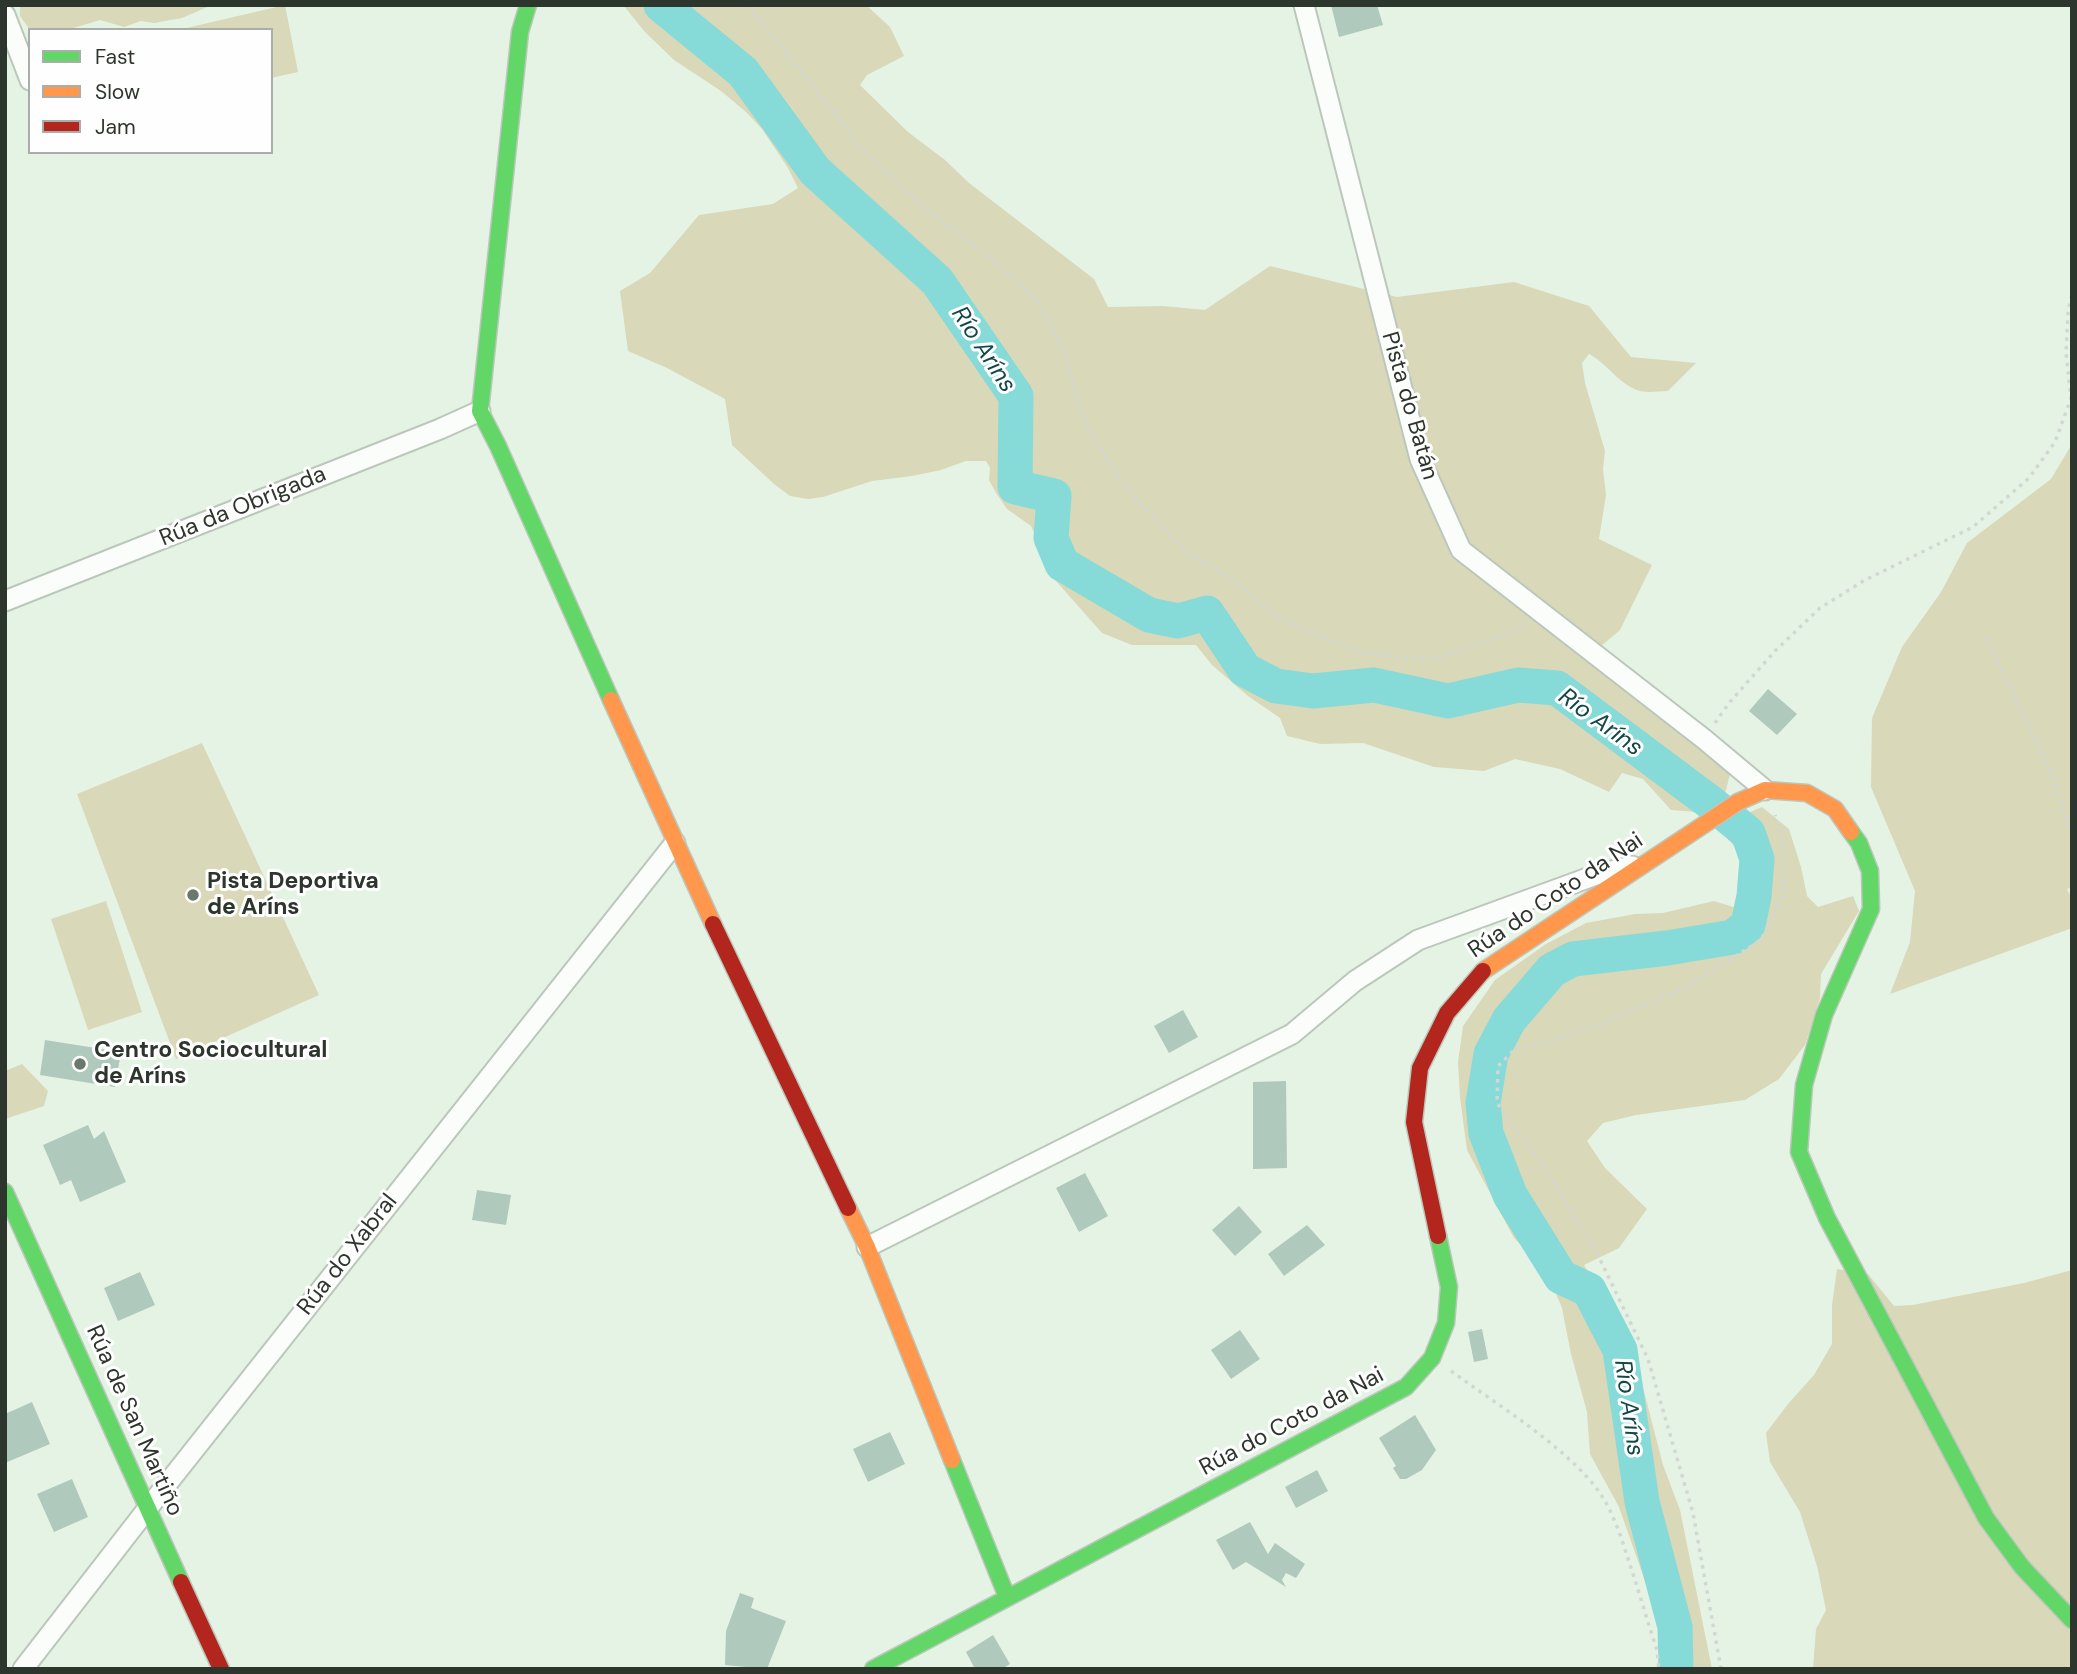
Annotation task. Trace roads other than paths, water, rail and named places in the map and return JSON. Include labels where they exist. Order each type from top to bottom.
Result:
[{"type":"street","points":[[527,5],[520,32],[480,411],[675,843],[867,1247],[1007,1597]]},
{"type":"street","name":"Pista do Batán","points":[[1304,5],[1420,459],[1461,550],[1704,739],[1765,790]]},
{"type":"street","points":[[5,15],[28,75]]},
{"type":"street","name":"Rúa da Obrigada","points":[[5,601],[480,411]]},
{"type":"street","points":[[1765,790],[1807,793],[1835,809],[1859,843],[1870,871],[1871,909],[1824,1015],[1804,1085],[1799,1152],[1827,1218],[1986,1518],[2022,1567],[2072,1620]]},
{"type":"street","name":"Rúa do Coto da Nai","points":[[873,1669],[1406,1387],[1432,1358],[1446,1323],[1449,1287],[1414,1122],[1420,1068],[1447,1013],[1482,972],[1677,841],[1738,802],[1765,790]]},
{"type":"street","name":"Rúa do Xabral","points":[[23,1669],[675,843]]},
{"type":"street","points":[[867,1247],[1292,1034],[1355,981],[1418,940],[1596,875],[1646,863]]},
{"type":"street","name":"Rúa de San Martiño","points":[[5,1192],[221,1669]]},
{"type":"waterway","name":"Río Aríns","points":[[661,5],[743,72],[815,171],[937,281],[1016,396],[1015,487],[1054,496],[1051,538],[1062,564],[1149,615],[1178,621],[1207,613],[1245,670],[1276,686],[1313,691],[1374,685],[1448,701],[1518,685],[1557,688],[1748,833],[1757,859],[1748,925],[1733,937],[1573,959],[1552,970],[1509,1020],[1491,1054],[1483,1103],[1486,1133],[1510,1195],[1561,1277],[1589,1290],[1620,1350],[1642,1502],[1675,1627],[1676,1669]]},
{"type":"place","name":"Pista Deportiva de Aríns","points":[[193,895]]},
{"type":"place","name":"Centro Sociocultural de Aríns","points":[[80,1064]]}]
